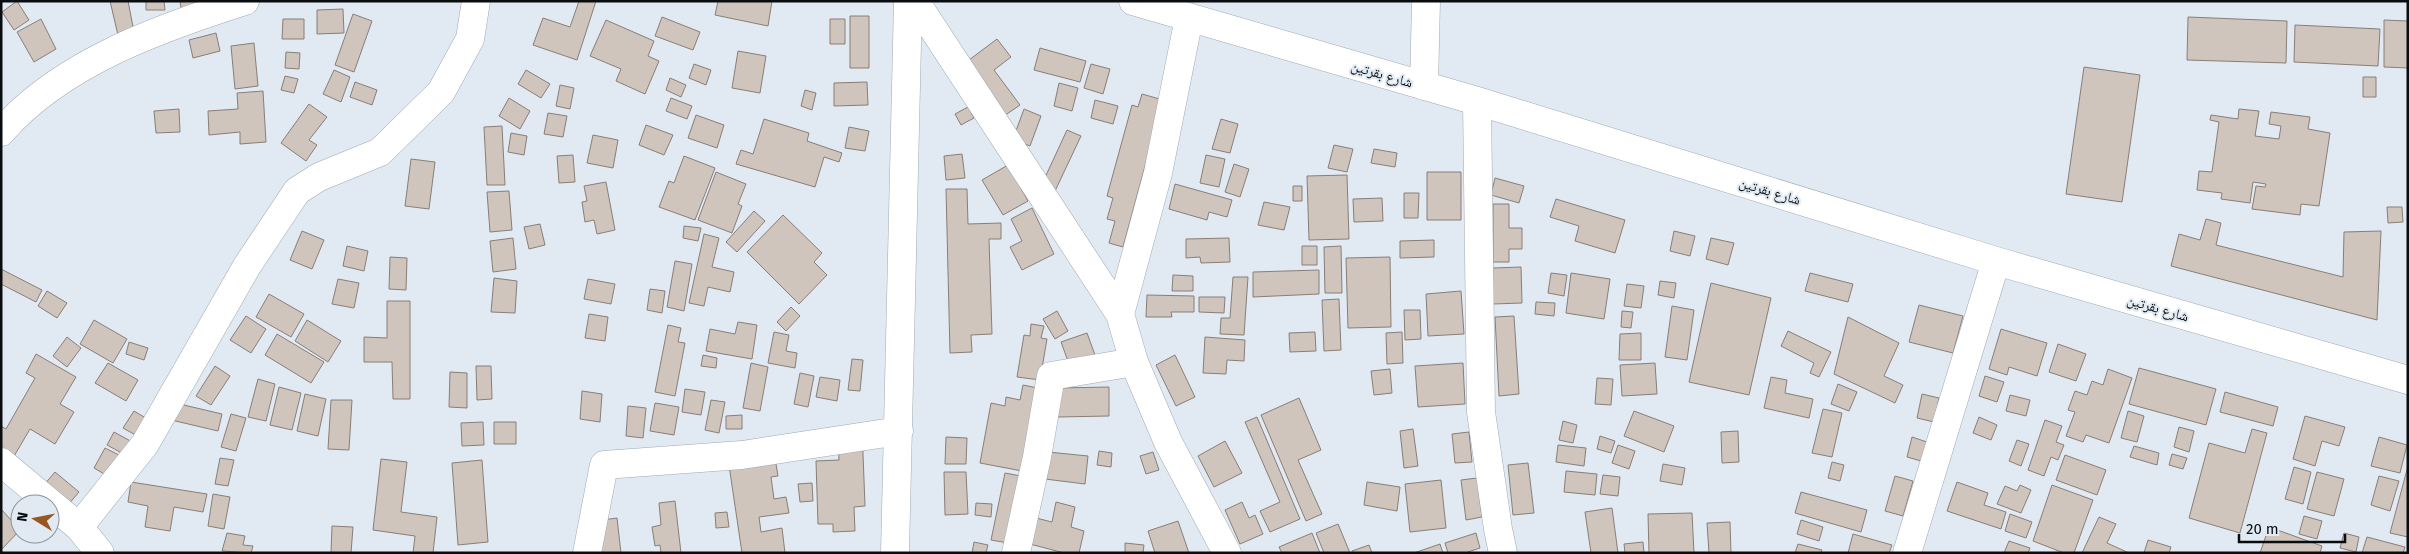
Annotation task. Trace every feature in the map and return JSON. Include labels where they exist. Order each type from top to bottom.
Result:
[{"type":"street","points":[[1,132],[17,114],[85,65],[168,26],[245,1]]},
{"type":"street","points":[[80,527],[145,444],[247,266],[297,191],[319,177],[380,152],[441,92],[470,39],[476,1]]},
{"type":"street","points":[[895,553],[908,1]]},
{"type":"street","points":[[915,1],[1120,314],[1134,362],[1168,442],[1227,553]]},
{"type":"street","name":"شارع بقرتين","points":[[1133,1],[1477,101],[1996,261],[2408,380]]},
{"type":"street","points":[[1424,86],[1426,1]]},
{"type":"street","points":[[1120,314],[1158,173],[1189,18]]},
{"type":"street","points":[[1477,101],[1481,412],[1503,553]]},
{"type":"street","points":[[1907,553],[1996,261]]},
{"type":"street","points":[[1016,553],[1037,457],[1051,376],[1134,362]]},
{"type":"street","points":[[587,553],[604,465],[742,455],[899,430]]},
{"type":"street","points":[[1,462],[80,527],[100,553]]},
{"type":"building","points":[[17,1],[29,20],[14,30],[2,12]]},
{"type":"building","points":[[110,1],[128,1],[134,32],[118,35]]},
{"type":"building","points":[[146,1],[164,1],[165,10],[146,10]]},
{"type":"building","points":[[180,1],[199,1],[199,7],[181,8]]},
{"type":"building","points":[[579,1],[596,1],[577,60],[533,45],[543,18],[570,27]]},
{"type":"building","points":[[718,1],[772,1],[768,26],[715,15]]},
{"type":"building","points":[[343,9],[344,33],[317,34],[317,10]]},
{"type":"building","points":[[353,14],[372,21],[354,72],[335,65]]},
{"type":"building","points":[[850,16],[869,16],[869,68],[850,68]]},
{"type":"building","points":[[662,17],[700,32],[693,50],[655,36]]},
{"type":"building","points":[[2188,17],[2287,21],[2286,63],[2187,60]]},
{"type":"building","points":[[41,19],[56,49],[34,62],[17,32]]},
{"type":"building","points":[[283,19],[304,19],[304,39],[282,39]]},
{"type":"building","points":[[830,19],[845,19],[845,44],[830,44]]},
{"type":"building","points":[[606,20],[654,41],[648,56],[659,61],[645,94],[616,81],[621,69],[590,56]]},
{"type":"building","points":[[2384,20],[2408,21],[2408,68],[2384,67]]},
{"type":"building","points":[[2295,25],[2380,29],[2378,66],[2294,62]]},
{"type":"building","points":[[216,33],[220,51],[193,58],[189,40]]},
{"type":"building","points":[[997,39],[1011,57],[994,70],[1020,105],[1004,116],[965,63]]},
{"type":"building","points":[[254,43],[258,86],[235,89],[231,46]]},
{"type":"building","points":[[1040,48],[1086,61],[1080,82],[1034,70]]},
{"type":"building","points":[[738,51],[766,56],[760,93],[732,88]]},
{"type":"building","points":[[286,52],[300,53],[299,69],[285,68]]},
{"type":"building","points":[[694,64],[711,70],[706,85],[689,78]]},
{"type":"building","points":[[1091,64],[1110,69],[1103,94],[1084,88]]},
{"type":"building","points":[[2084,67],[2140,75],[2122,202],[2066,194]]},
{"type":"building","points":[[334,70],[350,77],[341,102],[323,94]]},
{"type":"building","points":[[526,70],[550,84],[541,98],[518,84]]},
{"type":"building","points":[[285,76],[298,79],[294,93],[281,90]]},
{"type":"building","points":[[2363,77],[2376,77],[2376,97],[2363,97]]},
{"type":"building","points":[[670,78],[686,85],[681,97],[666,90]]},
{"type":"building","points":[[355,82],[377,90],[372,105],[350,97]]},
{"type":"building","points":[[867,82],[868,105],[834,106],[834,83]]},
{"type":"building","points":[[1059,83],[1078,88],[1072,111],[1054,106]]},
{"type":"building","points":[[560,85],[574,88],[570,109],[556,106]]},
{"type":"building","points":[[805,90],[816,93],[812,110],[801,106]]},
{"type":"building","points":[[263,91],[266,142],[240,144],[240,132],[209,135],[208,111],[238,109],[237,93]]},
{"type":"building","points":[[1142,94],[1163,100],[1123,247],[1109,243],[1115,221],[1107,219],[1113,198],[1107,196],[1132,105],[1138,107]]},
{"type":"building","points":[[509,98],[530,111],[520,129],[499,116]]},
{"type":"building","points":[[671,98],[692,106],[687,119],[666,111]]},
{"type":"building","points":[[1095,100],[1118,106],[1113,124],[1091,118]]},
{"type":"building","points":[[309,104],[327,117],[309,140],[317,145],[306,161],[281,143]]},
{"type":"building","points":[[968,107],[974,118],[961,125],[955,114]]},
{"type":"building","points":[[179,109],[180,132],[156,133],[154,111]]},
{"type":"building","points":[[1024,109],[1041,116],[1030,146],[1013,139]]},
{"type":"building","points":[[2239,109],[2259,111],[2255,136],[2279,139],[2281,126],[2269,124],[2271,112],[2310,117],[2308,129],[2330,133],[2319,206],[2301,204],[2300,215],[2252,209],[2256,186],[2265,187],[2266,184],[2253,182],[2250,203],[2221,199],[2222,193],[2197,190],[2199,171],[2212,172],[2219,122],[2210,120],[2211,115],[2238,119]]},
{"type":"building","points":[[548,113],[567,116],[563,137],[544,134]]},
{"type":"building","points":[[696,115],[724,125],[717,148],[688,138]]},
{"type":"building","points":[[764,119],[809,133],[807,141],[842,153],[839,162],[824,157],[815,187],[736,164],[741,150],[753,154]]},
{"type":"building","points":[[1221,119],[1238,124],[1230,153],[1212,149]]},
{"type":"building","points":[[646,125],[673,135],[664,155],[639,145]]},
{"type":"building","points":[[502,126],[505,185],[487,185],[484,127]]},
{"type":"building","points":[[849,127],[869,131],[865,151],[845,148]]},
{"type":"building","points":[[1067,130],[1081,136],[1055,191],[1042,184]]},
{"type":"building","points":[[511,133],[527,136],[524,155],[508,152]]},
{"type":"building","points":[[593,135],[618,140],[613,168],[587,163]]},
{"type":"building","points":[[1334,145],[1353,149],[1347,172],[1328,168]]},
{"type":"building","points":[[1374,149],[1397,153],[1395,167],[1371,163]]},
{"type":"building","points":[[962,154],[965,178],[946,180],[944,156]]},
{"type":"building","points":[[573,155],[575,182],[559,183],[557,156]]},
{"type":"building","points":[[1206,155],[1225,159],[1219,187],[1200,183]]},
{"type":"building","points":[[684,156],[715,168],[695,220],[659,207],[669,181],[674,183]]},
{"type":"building","points":[[411,159],[435,162],[429,209],[405,206]]},
{"type":"building","points":[[1234,164],[1249,169],[1240,197],[1225,192]]},
{"type":"building","points":[[1008,165],[1028,201],[1003,215],[982,180]]},
{"type":"building","points":[[716,172],[746,184],[738,204],[742,206],[732,233],[698,220]]},
{"type":"building","points":[[1427,172],[1461,172],[1461,220],[1427,220]]},
{"type":"building","points":[[1347,175],[1349,239],[1309,240],[1307,176]]},
{"type":"building","points":[[1495,178],[1524,186],[1519,203],[1491,195]]},
{"type":"building","points":[[606,182],[615,230],[597,234],[594,220],[585,222],[582,202],[587,201],[584,186]]},
{"type":"building","points":[[1175,184],[1232,200],[1227,217],[1209,212],[1207,220],[1169,209]]},
{"type":"building","points":[[1293,186],[1302,186],[1302,201],[1293,201]]},
{"type":"building","points":[[946,189],[967,189],[968,224],[1001,223],[1001,239],[989,239],[992,334],[971,335],[972,352],[950,353]]},
{"type":"building","points":[[509,191],[512,230],[490,232],[487,192]]},
{"type":"building","points":[[1404,193],[1419,193],[1418,218],[1404,218]]},
{"type":"building","points":[[1382,198],[1383,221],[1354,222],[1353,199]]},
{"type":"building","points":[[1556,199],[1625,220],[1615,253],[1575,241],[1579,226],[1550,217]]},
{"type":"building","points":[[1264,202],[1290,207],[1284,230],[1258,225]]},
{"type":"building","points":[[1493,204],[1509,204],[1509,228],[1522,228],[1522,249],[1509,249],[1509,262],[1493,262]]},
{"type":"building","points":[[2387,207],[2402,207],[2403,222],[2388,223]]},
{"type":"building","points":[[1032,208],[1054,254],[1022,270],[1010,247],[1022,241],[1011,219]]},
{"type":"building","points":[[754,211],[765,221],[737,252],[726,242]]},
{"type":"building","points":[[783,215],[822,253],[814,262],[827,275],[799,304],[747,252]]},
{"type":"building","points":[[2206,219],[2221,223],[2216,245],[2343,277],[2344,232],[2381,231],[2377,320],[2171,266],[2179,234],[2200,240]]},
{"type":"building","points":[[540,224],[545,245],[529,249],[524,227]]},
{"type":"building","points":[[684,226],[701,228],[698,241],[683,238]]},
{"type":"building","points":[[302,231],[324,240],[312,269],[290,260]]},
{"type":"building","points":[[1674,231],[1695,236],[1690,256],[1670,251]]},
{"type":"building","points":[[704,234],[719,238],[712,267],[734,272],[730,292],[708,287],[704,306],[689,303]]},
{"type":"building","points":[[513,238],[516,269],[493,272],[490,241]]},
{"type":"building","points":[[1229,238],[1230,262],[1201,263],[1200,257],[1186,258],[1186,239]]},
{"type":"building","points":[[1711,238],[1734,243],[1728,265],[1706,259]]},
{"type":"building","points":[[1434,240],[1434,257],[1400,258],[1400,241]]},
{"type":"building","points":[[347,246],[368,251],[364,271],[343,266]]},
{"type":"building","points":[[1302,246],[1317,246],[1317,265],[1302,265]]},
{"type":"building","points":[[1341,246],[1342,293],[1325,293],[1324,247]]},
{"type":"building","points":[[390,257],[407,258],[406,290],[389,289]]},
{"type":"building","points":[[1390,257],[1391,327],[1348,328],[1346,258]]},
{"type":"building","points":[[675,261],[692,264],[684,311],[667,307]]},
{"type":"building","points":[[1521,267],[1522,303],[1493,304],[1493,268]]},
{"type":"building","points":[[1,269],[42,290],[36,302],[1,284]]},
{"type":"building","points":[[1319,270],[1319,294],[1253,297],[1253,272]]},
{"type":"building","points":[[1551,273],[1567,275],[1564,296],[1548,293]]},
{"type":"building","points":[[1571,273],[1610,279],[1604,319],[1566,313]]},
{"type":"building","points":[[1810,273],[1853,284],[1848,302],[1805,291]]},
{"type":"building","points":[[1173,275],[1193,276],[1193,291],[1172,291]]},
{"type":"building","points":[[1233,277],[1248,277],[1244,335],[1220,334],[1221,318],[1230,318]]},
{"type":"building","points":[[494,278],[517,281],[515,313],[491,312]]},
{"type":"building","points":[[338,279],[359,283],[354,308],[332,304]]},
{"type":"building","points":[[588,279],[615,284],[611,304],[584,299]]},
{"type":"building","points":[[1660,281],[1676,283],[1674,298],[1658,295]]},
{"type":"building","points":[[1711,283],[1771,298],[1749,395],[1689,382]]},
{"type":"building","points":[[1627,284],[1644,286],[1641,308],[1624,306]]},
{"type":"building","points":[[650,289],[665,291],[662,313],[647,310]]},
{"type":"building","points":[[47,291],[67,303],[57,318],[38,306]]},
{"type":"building","points":[[1461,291],[1464,334],[1428,336],[1426,294]]},
{"type":"building","points":[[269,294],[304,314],[291,337],[256,317]]},
{"type":"building","points":[[1147,295],[1194,296],[1194,312],[1171,312],[1172,317],[1146,317]]},
{"type":"building","points":[[1199,297],[1225,297],[1224,313],[1199,312]]},
{"type":"building","points":[[1339,299],[1341,350],[1324,351],[1322,300]]},
{"type":"building","points":[[387,301],[410,301],[410,399],[393,399],[392,362],[364,362],[364,337],[387,338]]},
{"type":"building","points":[[1536,302],[1555,303],[1554,316],[1535,314]]},
{"type":"building","points":[[1919,305],[1963,316],[1953,353],[1909,342]]},
{"type":"building","points":[[1672,306],[1694,310],[1687,360],[1665,357]]},
{"type":"building","points":[[791,307],[800,316],[786,331],[777,322]]},
{"type":"building","points":[[1404,310],[1420,310],[1421,339],[1405,340]]},
{"type":"building","points":[[1057,311],[1068,331],[1055,339],[1043,319]]},
{"type":"building","points":[[1622,311],[1633,312],[1631,328],[1621,327]]},
{"type":"building","points":[[589,314],[608,317],[605,341],[585,338]]},
{"type":"building","points":[[246,316],[266,329],[251,353],[230,340]]},
{"type":"building","points":[[1514,316],[1519,394],[1499,396],[1495,317]]},
{"type":"building","points":[[1848,317],[1899,343],[1884,376],[1903,385],[1895,403],[1834,374]]},
{"type":"building","points":[[94,320],[127,339],[113,363],[80,344]]},
{"type":"building","points":[[307,320],[341,341],[328,362],[295,341]]},
{"type":"building","points":[[738,322],[757,325],[752,359],[706,351],[710,329],[735,334]]},
{"type":"building","points":[[1031,324],[1044,326],[1041,338],[1047,339],[1040,380],[1017,377],[1024,335],[1030,336]]},
{"type":"building","points":[[668,325],[681,328],[678,342],[685,343],[675,396],[655,392]]},
{"type":"building","points":[[2001,329],[2047,343],[2037,376],[2009,367],[2007,375],[1989,369]]},
{"type":"building","points":[[1788,331],[1831,352],[1819,377],[1810,373],[1814,363],[1781,346]]},
{"type":"building","points":[[774,332],[789,335],[786,351],[797,353],[795,368],[768,363]]},
{"type":"building","points":[[1315,332],[1316,351],[1290,352],[1289,333]]},
{"type":"building","points":[[1402,332],[1403,363],[1387,364],[1386,333]]},
{"type":"building","points":[[1087,333],[1095,355],[1069,364],[1061,342]]},
{"type":"building","points":[[1641,333],[1641,360],[1619,360],[1620,334]]},
{"type":"building","points":[[277,334],[324,362],[311,383],[265,355]]},
{"type":"building","points":[[67,337],[81,348],[67,367],[53,356]]},
{"type":"building","points":[[1205,337],[1245,340],[1244,361],[1227,360],[1226,374],[1203,373]]},
{"type":"building","points":[[129,342],[148,348],[144,360],[126,354]]},
{"type":"building","points":[[2058,344],[2086,354],[2076,381],[2049,372]]},
{"type":"building","points":[[36,354],[76,377],[60,404],[74,412],[55,444],[30,429],[10,463],[1,458],[1,426],[6,429],[35,378],[26,373]]},
{"type":"building","points":[[703,355],[717,358],[716,368],[701,366]]},
{"type":"building","points":[[1175,355],[1195,397],[1176,406],[1156,365]]},
{"type":"building","points":[[852,359],[863,360],[860,391],[848,390]]},
{"type":"building","points":[[108,363],[138,380],[126,401],[95,383]]},
{"type":"building","points":[[751,363],[768,367],[760,411],[743,408]]},
{"type":"building","points":[[1463,363],[1465,404],[1418,407],[1415,366]]},
{"type":"building","points":[[1655,363],[1657,394],[1622,396],[1620,365]]},
{"type":"building","points":[[215,366],[230,376],[211,405],[196,396]]},
{"type":"building","points":[[476,366],[491,366],[492,399],[477,400]]},
{"type":"building","points":[[2139,368],[2216,389],[2206,425],[2129,404]]},
{"type":"building","points":[[1390,369],[1392,393],[1374,395],[1371,371]]},
{"type":"building","points":[[2108,369],[2132,378],[2109,443],[2086,435],[2083,442],[2066,436],[2075,412],[2068,410],[2075,391],[2087,395],[2092,381],[2103,385]]},
{"type":"building","points":[[450,372],[467,373],[467,408],[449,407]]},
{"type":"building","points":[[800,373],[814,376],[808,407],[794,404]]},
{"type":"building","points":[[1985,376],[2004,382],[1997,402],[1979,396]]},
{"type":"building","points":[[820,377],[840,380],[837,401],[816,397]]},
{"type":"building","points":[[1771,377],[1787,380],[1785,393],[1813,399],[1809,418],[1764,408]]},
{"type":"building","points":[[1597,378],[1613,379],[1611,405],[1595,404]]},
{"type":"building","points":[[258,379],[275,384],[266,421],[248,417]]},
{"type":"building","points":[[1838,384],[1857,392],[1849,411],[1831,404]]},
{"type":"building","points":[[1023,385],[1038,388],[1022,471],[980,463],[991,403],[1005,406],[1006,397],[1020,400]]},
{"type":"building","points":[[279,387],[301,393],[292,430],[270,425]]},
{"type":"building","points":[[1109,387],[1109,416],[1058,417],[1058,388]]},
{"type":"building","points":[[685,389],[705,392],[701,415],[682,412]]},
{"type":"building","points":[[582,391],[602,394],[600,422],[580,419]]},
{"type":"building","points":[[2225,392],[2278,407],[2273,426],[2220,412]]},
{"type":"building","points":[[305,394],[326,399],[318,436],[297,431]]},
{"type":"building","points":[[1922,394],[1939,398],[1934,422],[1917,418]]},
{"type":"building","points":[[2010,395],[2030,400],[2026,416],[2006,411]]},
{"type":"building","points":[[1299,398],[1321,450],[1298,460],[1322,514],[1306,521],[1261,415]]},
{"type":"building","points":[[331,400],[352,400],[349,450],[328,449]]},
{"type":"building","points":[[711,400],[725,402],[719,433],[705,430]]},
{"type":"building","points":[[171,402],[222,414],[218,431],[167,419]]},
{"type":"building","points":[[655,403],[679,407],[674,435],[650,431]]},
{"type":"building","points":[[628,406],[646,408],[643,438],[626,436]]},
{"type":"building","points":[[1823,409],[1842,413],[1832,457],[1812,453]]},
{"type":"building","points":[[134,411],[149,420],[139,437],[123,428]]},
{"type":"building","points":[[1634,411],[1674,426],[1664,452],[1624,436]]},
{"type":"building","points":[[2128,411],[2144,416],[2137,442],[2121,438]]},
{"type":"building","points":[[231,414],[246,418],[236,451],[221,447]]},
{"type":"building","points":[[742,415],[742,429],[726,429],[726,416]]},
{"type":"building","points":[[2305,416],[2345,427],[2339,446],[2322,441],[2315,466],[2293,459]]},
{"type":"building","points":[[1257,417],[1300,519],[1270,532],[1260,511],[1280,502],[1245,422]]},
{"type":"building","points":[[1979,417],[1997,425],[1991,440],[1973,433]]},
{"type":"building","points":[[2045,420],[2062,426],[2056,442],[2064,445],[2058,460],[2051,457],[2044,476],[2028,470]]},
{"type":"building","points":[[1563,421],[1577,425],[1573,443],[1559,440]]},
{"type":"building","points":[[483,422],[484,445],[462,446],[461,423]]},
{"type":"building","points":[[494,422],[516,422],[516,444],[494,444]]},
{"type":"building","points":[[2179,427],[2194,431],[2189,452],[2174,447]]},
{"type":"building","points":[[862,428],[865,506],[854,507],[855,531],[833,532],[833,524],[818,524],[816,461],[839,460],[838,429]]},
{"type":"building","points":[[1413,429],[1418,466],[1404,468],[1400,431]]},
{"type":"building","points":[[2252,429],[2267,433],[2240,533],[2189,518],[2209,443],[2245,453]]},
{"type":"building","points":[[1738,431],[1739,462],[1722,463],[1721,432]]},
{"type":"building","points":[[114,432],[136,444],[129,457],[107,445]]},
{"type":"building","points":[[1469,432],[1472,462],[1455,463],[1452,434]]},
{"type":"building","points":[[1600,436],[1615,441],[1611,453],[1597,449]]},
{"type":"building","points":[[946,437],[967,438],[966,464],[945,464]]},
{"type":"building","points":[[1912,437],[1927,442],[1921,461],[1907,457]]},
{"type":"building","points":[[2379,437],[2407,445],[2400,473],[2371,466]]},
{"type":"building","points":[[2017,440],[2029,444],[2021,466],[2009,461]]},
{"type":"building","points":[[1225,441],[1242,473],[1214,487],[1198,456]]},
{"type":"building","points":[[726,445],[775,458],[778,476],[771,477],[774,499],[786,497],[789,513],[759,517],[761,532],[782,528],[785,553],[742,553]]},
{"type":"building","points":[[1558,445],[1586,448],[1584,466],[1556,462]]},
{"type":"building","points":[[1618,445],[1635,451],[1629,469],[1612,463]]},
{"type":"building","points":[[2134,446],[2159,453],[2157,465],[2130,457]]},
{"type":"building","points":[[105,448],[125,458],[113,479],[94,468]]},
{"type":"building","points":[[1099,451],[1112,453],[1111,467],[1097,465]]},
{"type":"building","points":[[1048,452],[1088,456],[1085,484],[1045,479]]},
{"type":"building","points":[[1153,452],[1159,470],[1146,474],[1140,456]]},
{"type":"building","points":[[2172,454],[2187,458],[2183,469],[2169,465]]},
{"type":"building","points":[[2065,455],[2106,470],[2097,495],[2056,480]]},
{"type":"building","points":[[220,458],[234,460],[228,486],[215,484]]},
{"type":"building","points":[[381,459],[407,462],[401,512],[437,517],[433,553],[413,553],[415,536],[373,530]]},
{"type":"building","points":[[482,460],[488,542],[458,545],[452,463]]},
{"type":"building","points":[[1832,462],[1844,465],[1840,481],[1828,478]]},
{"type":"building","points":[[1528,463],[1534,513],[1513,515],[1508,465]]},
{"type":"building","points":[[1663,464],[1685,468],[1682,485],[1660,481]]},
{"type":"building","points":[[2408,466],[2408,537],[2390,533]]},
{"type":"building","points":[[2294,467],[2311,472],[2303,504],[2285,499]]},
{"type":"building","points":[[1566,471],[1597,474],[1595,495],[1564,492]]},
{"type":"building","points":[[55,472],[79,492],[67,506],[60,500],[60,494],[53,494],[43,486]]},
{"type":"building","points":[[944,472],[966,472],[968,514],[945,515]]},
{"type":"building","points":[[2317,472],[2344,479],[2334,516],[2307,509]]},
{"type":"building","points":[[1005,473],[1021,476],[1008,543],[991,540]]},
{"type":"building","points":[[1603,475],[1620,477],[1618,496],[1600,494]]},
{"type":"building","points":[[1895,476],[1913,481],[1903,516],[1885,511]]},
{"type":"building","points":[[2379,476],[2399,481],[2390,511],[2371,505]]},
{"type":"building","points":[[1477,478],[1482,517],[1466,520],[1461,480]]},
{"type":"building","points":[[1441,480],[1446,528],[1410,532],[1405,484]]},
{"type":"building","points":[[131,482],[207,494],[203,512],[174,507],[170,531],[145,527],[148,506],[128,502]]},
{"type":"building","points":[[1367,482],[1400,487],[1397,511],[1364,505]]},
{"type":"building","points":[[1957,482],[1988,493],[1984,505],[2006,512],[2001,529],[1947,511]]},
{"type":"building","points":[[812,483],[813,501],[800,502],[798,484]]},
{"type":"building","points":[[2020,485],[2031,490],[2021,513],[1997,504],[2005,486],[2017,491]]},
{"type":"building","points":[[2052,485],[2093,500],[2074,553],[2064,553],[2033,541]]},
{"type":"building","points":[[1801,492],[1867,510],[1861,532],[1795,513]]},
{"type":"building","points":[[213,494],[230,497],[224,529],[208,526]]},
{"type":"building","points":[[675,501],[681,553],[661,553],[660,545],[655,546],[652,527],[661,525],[659,503]]},
{"type":"building","points":[[1056,502],[1075,507],[1071,527],[1084,531],[1079,553],[1064,553],[1030,544],[1036,518],[1052,522]]},
{"type":"building","points":[[1242,502],[1249,518],[1255,515],[1263,534],[1240,544],[1225,510]]},
{"type":"building","points":[[976,503],[992,504],[991,517],[975,515]]},
{"type":"building","points":[[1612,508],[1618,553],[1591,553],[1585,512]]},
{"type":"building","points":[[1,509],[10,519],[10,541],[1,550]]},
{"type":"building","points":[[727,512],[729,527],[716,528],[715,513]]},
{"type":"building","points":[[1692,513],[1694,553],[1649,553],[1648,514]]},
{"type":"building","points":[[2010,514],[2032,522],[2026,538],[2005,531]]},
{"type":"building","points":[[2304,516],[2322,521],[2317,539],[2299,534]]},
{"type":"building","points":[[2099,517],[2116,524],[2107,543],[2129,553],[2082,553]]},
{"type":"building","points":[[617,518],[621,553],[599,553],[595,521]]},
{"type":"building","points":[[1801,520],[1823,527],[1819,541],[1797,534]]},
{"type":"building","points":[[1178,521],[1189,553],[1155,553],[1148,531]]},
{"type":"building","points":[[1730,522],[1731,553],[1709,553],[1707,523]]},
{"type":"building","points":[[1338,524],[1350,553],[1324,553],[1316,533]]},
{"type":"building","points":[[332,526],[353,527],[351,553],[331,553]]},
{"type":"building","points":[[2269,527],[2322,546],[2320,553],[2260,553]]},
{"type":"building","points":[[227,533],[245,536],[243,545],[253,546],[251,553],[222,551]]},
{"type":"building","points":[[1312,533],[1320,553],[1282,553],[1279,547]]},
{"type":"building","points":[[1476,533],[1480,548],[1465,553],[1448,553],[1445,543]]},
{"type":"building","points":[[2344,533],[2359,537],[2356,552],[2340,548]]},
{"type":"building","points":[[1853,534],[1892,545],[1889,553],[1848,553]]},
{"type":"building","points":[[2367,537],[2405,547],[2403,553],[2362,553]]},
{"type":"building","points":[[2148,540],[2171,547],[2169,553],[2144,553]]},
{"type":"building","points":[[2009,541],[2030,548],[2028,553],[2004,553]]},
{"type":"building","points":[[974,542],[988,545],[986,553],[972,553]]},
{"type":"building","points":[[1643,542],[1644,553],[1625,553],[1624,544]]},
{"type":"building","points":[[1125,543],[1144,545],[1143,553],[1125,553]]},
{"type":"building","points":[[1440,544],[1443,553],[1414,553]]},
{"type":"building","points":[[1798,544],[1822,550],[1821,553],[1795,553]]},
{"type":"building","points":[[1369,545],[1372,553],[1353,553],[1352,551]]}]
